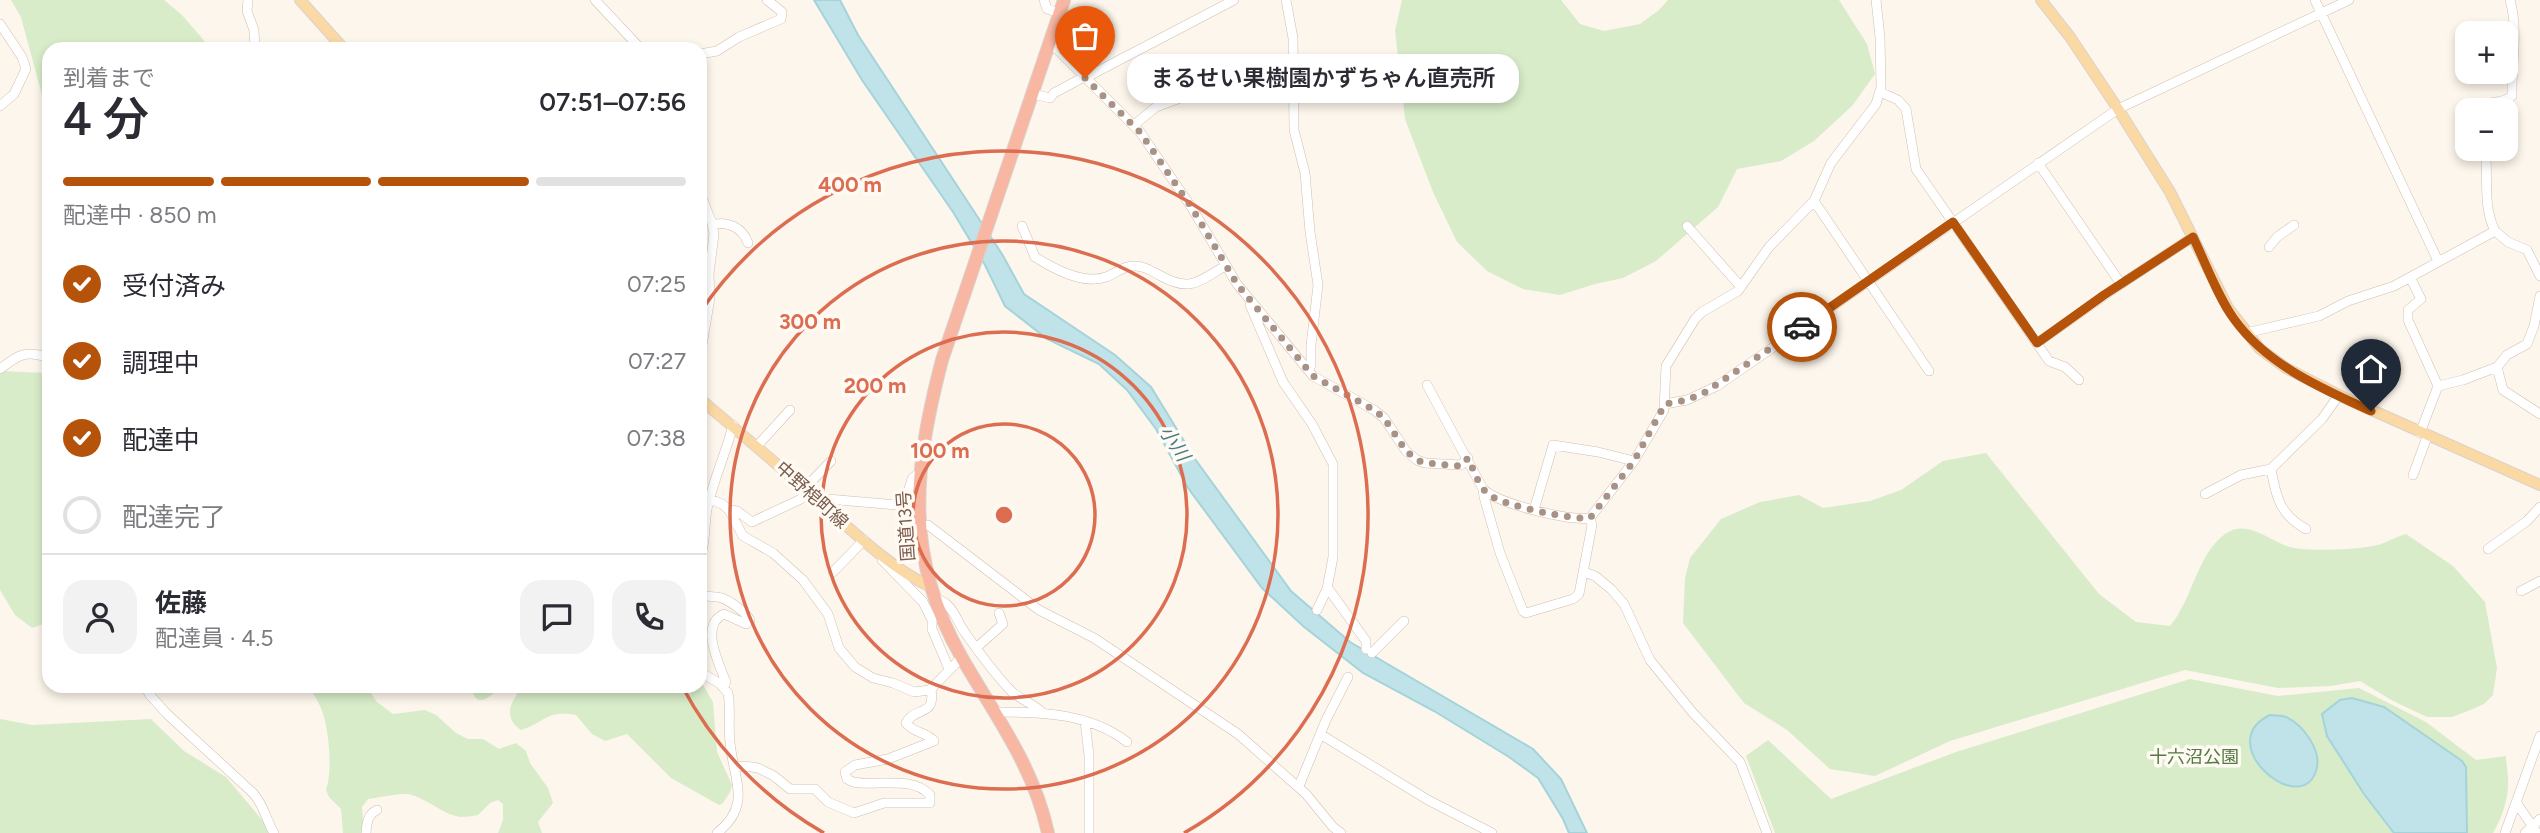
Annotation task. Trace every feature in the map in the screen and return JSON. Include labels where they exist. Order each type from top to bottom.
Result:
[{"type":"highway","name":"国道13号","points":[[1048,833],[1031,776],[997,712],[962,657],[934,599],[929,586],[919,513],[920,471],[929,409],[942,359],[1062,6]]},
{"type":"main road","points":[[300,0],[338,42]]},
{"type":"main road","points":[[2041,0],[2070,37],[2118,109],[2169,192],[2228,308],[2260,349],[2278,363],[2339,395],[2423,435],[2540,485]]},
{"type":"main road","name":"中野梍町線","points":[[707,405],[862,539],[929,586]]},
{"type":"street","points":[[248,0],[247,11],[254,30],[255,42]]},
{"type":"street","points":[[595,0],[634,42]]},
{"type":"street","points":[[707,53],[713,53],[739,37],[781,19],[782,12],[766,0]]},
{"type":"street","points":[[1044,0],[1047,9],[1062,6]]},
{"type":"street","points":[[1033,94],[1050,98],[1057,91],[1234,0]]},
{"type":"street","points":[[1286,0],[1293,38],[1294,130],[1305,173],[1318,285],[1309,371]]},
{"type":"street","points":[[1590,518],[1634,461],[1665,404],[1666,366],[1695,319],[1709,307],[1734,295],[1769,247],[1814,201],[1831,163],[1876,104],[1880,92],[1880,37],[1875,0]]},
{"type":"street","points":[[2315,0],[2438,261]]},
{"type":"street","points":[[1665,404],[1687,400],[1717,386],[2118,109],[2348,0]]},
{"type":"street","points":[[2510,0],[2515,37],[2511,73],[2512,96],[2510,98]]},
{"type":"street","points":[[0,24],[22,57],[26,69],[14,94],[0,106]]},
{"type":"street","points":[[1050,42],[1134,125],[1192,208],[1224,266],[1313,376],[1365,404],[1384,418],[1400,444],[1417,460],[1461,466],[1468,458]]},
{"type":"street","points":[[1134,125],[1156,107],[1196,92]]},
{"type":"street","points":[[1880,92],[1898,100],[1906,109],[1916,169],[2049,361],[2065,367],[2079,380]]},
{"type":"street","points":[[2487,161],[2487,208],[2495,231],[2508,242],[2527,250],[2540,276]]},
{"type":"street","points":[[2038,163],[2120,284]]},
{"type":"street","points":[[1814,201],[1929,371]]},
{"type":"street","points":[[707,210],[714,234],[707,316]]},
{"type":"street","points":[[713,225],[720,222],[735,227],[746,236],[748,243]]},
{"type":"street","points":[[2269,247],[2277,237],[2294,225]]},
{"type":"street","points":[[1022,226],[1035,257],[1075,277],[1095,279],[1121,268],[1138,266],[1178,286],[1188,285],[1224,266]]},
{"type":"street","points":[[1687,226],[1741,287]]},
{"type":"street","points":[[2246,333],[2319,316],[2348,301],[2386,289],[2495,231]]},
{"type":"street","points":[[2037,343],[2120,284],[2193,237]]},
{"type":"street","points":[[2410,277],[2421,299],[2408,310],[2408,320],[2438,386],[2413,475]]},
{"type":"street","points":[[2438,386],[2497,367],[2507,355],[2527,344],[2537,327],[2540,296]]},
{"type":"street","points":[[1250,300],[1283,382],[1312,424],[1331,459],[1335,545],[1327,587],[1317,610]]},
{"type":"street","points":[[0,369],[21,354],[42,356]]},
{"type":"street","points":[[2497,367],[2503,390],[2540,414]]},
{"type":"street","points":[[1427,385],[1483,489],[1493,533],[1523,611],[1530,612],[1577,597],[1592,525],[1590,518]]},
{"type":"street","points":[[2205,494],[2241,475],[2271,469],[2322,419],[2339,395]]},
{"type":"street","points":[[757,446],[789,410]]},
{"type":"street","points":[[707,495],[733,425]]},
{"type":"street","points":[[1534,510],[1553,445],[1634,461]]},
{"type":"street","points":[[707,501],[737,511],[752,522],[809,493],[831,461]]},
{"type":"street","points":[[2271,469],[2278,504],[2306,529]]},
{"type":"street","points":[[903,508],[912,479],[920,471]]},
{"type":"street","points":[[1483,489],[1491,496],[1534,510],[1590,518]]},
{"type":"street","points":[[860,501],[867,490]]},
{"type":"street","points":[[809,493],[897,505],[915,516]]},
{"type":"street","points":[[2488,549],[2527,521],[2540,507]]},
{"type":"street","points":[[729,510],[744,536],[773,553],[812,591],[828,614],[839,648],[855,667],[873,678],[914,692],[931,690],[962,657]]},
{"type":"street","points":[[928,525],[1039,610],[1094,638],[1230,728],[1298,786],[1332,827],[1341,833]]},
{"type":"street","points":[[832,569],[862,539]]},
{"type":"street","points":[[877,550],[879,558],[923,602],[949,669]]},
{"type":"street","points":[[1584,572],[1595,576],[1624,604],[1650,660],[1693,713],[1740,762],[1767,833]]},
{"type":"street","points":[[2521,591],[2540,581]]},
{"type":"street","points":[[1327,587],[1366,641],[1369,651],[1404,621]]},
{"type":"street","points":[[707,597],[721,597],[746,614],[750,620],[746,624],[724,614],[715,620],[712,626],[712,639],[726,682],[724,687]]},
{"type":"street","points":[[934,599],[943,600],[949,606],[976,648],[1011,690],[1043,713]]},
{"type":"street","points":[[976,648],[1003,624],[999,612]]},
{"type":"street","points":[[707,676],[724,687],[729,698],[729,737],[739,790],[737,809],[728,824],[717,833]]},
{"type":"street","points":[[1298,786],[1348,677]]},
{"type":"street","points":[[734,767],[758,768],[768,772],[790,789],[816,789],[828,802],[847,812],[854,813],[884,803],[928,804],[930,797],[924,789],[898,783],[853,782],[847,779],[845,772],[855,765],[888,759],[933,742],[933,738],[914,731],[906,723],[911,716],[929,708],[932,703],[931,690]]},
{"type":"street","points":[[150,693],[166,713],[254,793],[260,800],[267,822],[274,833]]},
{"type":"street","points":[[997,712],[1043,713],[1085,721],[1107,729],[1127,742]]},
{"type":"street","points":[[1085,721],[1089,755],[1089,833]]},
{"type":"street","points":[[1320,734],[1428,800],[1492,833]]},
{"type":"street","points":[[2505,833],[2516,802],[2536,762],[2540,736]]},
{"type":"street","points":[[2516,802],[2534,828]]},
{"type":"street","points":[[366,833],[367,821],[371,813],[377,810]]},
{"type":"green space","points":[[11,0],[164,0],[181,14],[205,42],[42,42],[42,95],[21,17]]},
{"type":"green space","points":[[1402,0],[1561,0],[1580,24],[1604,31],[1640,24],[1668,0],[1839,0],[1867,44],[1875,74],[1852,106],[1814,141],[1781,161],[1737,169],[1718,207],[1656,261],[1623,278],[1560,295],[1523,289],[1487,271],[1457,242],[1433,192],[1405,119],[1395,31]]},
{"type":"green space","points":[[0,371],[42,373],[42,624],[32,628],[15,615],[0,590]]},
{"type":"green space","points":[[1986,453],[2099,594],[2136,622],[2170,626],[2207,554],[2215,543],[2233,530],[2241,528],[2258,532],[2290,547],[2322,550],[2372,546],[2406,534],[2453,566],[2485,602],[2497,668],[2493,695],[2484,704],[2452,717],[2427,717],[2360,681],[2331,686],[2278,688],[2185,670],[1950,741],[1875,776],[1830,769],[1787,730],[1744,703],[1683,623],[1685,578],[1690,558],[1721,519],[1760,502],[1799,495],[1823,508],[1870,501],[1901,490],[1943,461]]},
{"type":"green space","name":"十六沼公園","points":[[2190,679],[2278,696],[2359,688],[2426,722],[2476,760],[2506,756],[2508,791],[2499,822],[2493,833],[1775,833],[1746,756],[1768,740],[1831,799],[1956,752]]},
{"type":"green space","points":[[707,692],[713,702],[717,752],[732,785],[730,792],[719,805],[671,778],[627,734],[605,741],[592,734],[576,715],[552,715],[521,730],[510,714],[511,704],[516,693]]},
{"type":"green space","points":[[313,693],[371,693],[377,702],[393,714],[425,710],[468,739],[483,739],[499,749],[516,743],[526,751],[530,763],[548,788],[553,803],[538,822],[542,833],[498,833],[503,820],[503,804],[498,800],[490,803],[478,815],[461,817],[415,796],[404,794],[368,799],[362,807],[364,833],[343,833],[341,809],[326,790],[330,760],[326,724]]},
{"type":"green space","points":[[473,693],[494,693],[483,700]]},
{"type":"green space","points":[[0,719],[32,725],[151,719],[184,751],[226,777],[273,833],[0,833]]},
{"type":"water","name":"小川","points":[[814,0],[840,0],[858,35],[1002,254],[1024,294],[1115,355],[1151,387],[1195,459],[1291,591],[1350,642],[1533,749],[1561,779],[1587,833],[1569,833],[1538,778],[1434,711],[1363,673],[1303,626],[1262,588],[1188,488],[1156,429],[1127,390],[1099,364],[1047,339],[1005,306],[985,265],[953,212],[862,80]]},
{"type":"water","points":[[2352,698],[2384,707],[2462,761],[2466,767],[2467,833],[2394,833],[2364,794],[2327,736],[2322,714],[2340,700]]},
{"type":"water","points":[[2270,715],[2284,716],[2299,726],[2314,747],[2317,755],[2316,771],[2307,784],[2294,786],[2279,782],[2265,772],[2254,758],[2250,742],[2254,727]]},
{"type":"way so far","points":[[1085,78],[1140,132],[1192,208],[1224,266],[1313,376],[1384,418],[1400,444],[1417,460],[1461,466],[1468,458],[1483,489],[1491,496],[1518,506],[1590,518],[1640,453],[1665,404],[1687,400],[1717,386],[1802,327]]},
{"type":"place","name":"まるせい果樹園かずちゃん直売所","points":[[1085,78]]},
{"type":"route","points":[[1802,327],[1953,222],[2037,343],[2193,237],[2234,319],[2260,349],[2296,374],[2371,411]]}]
